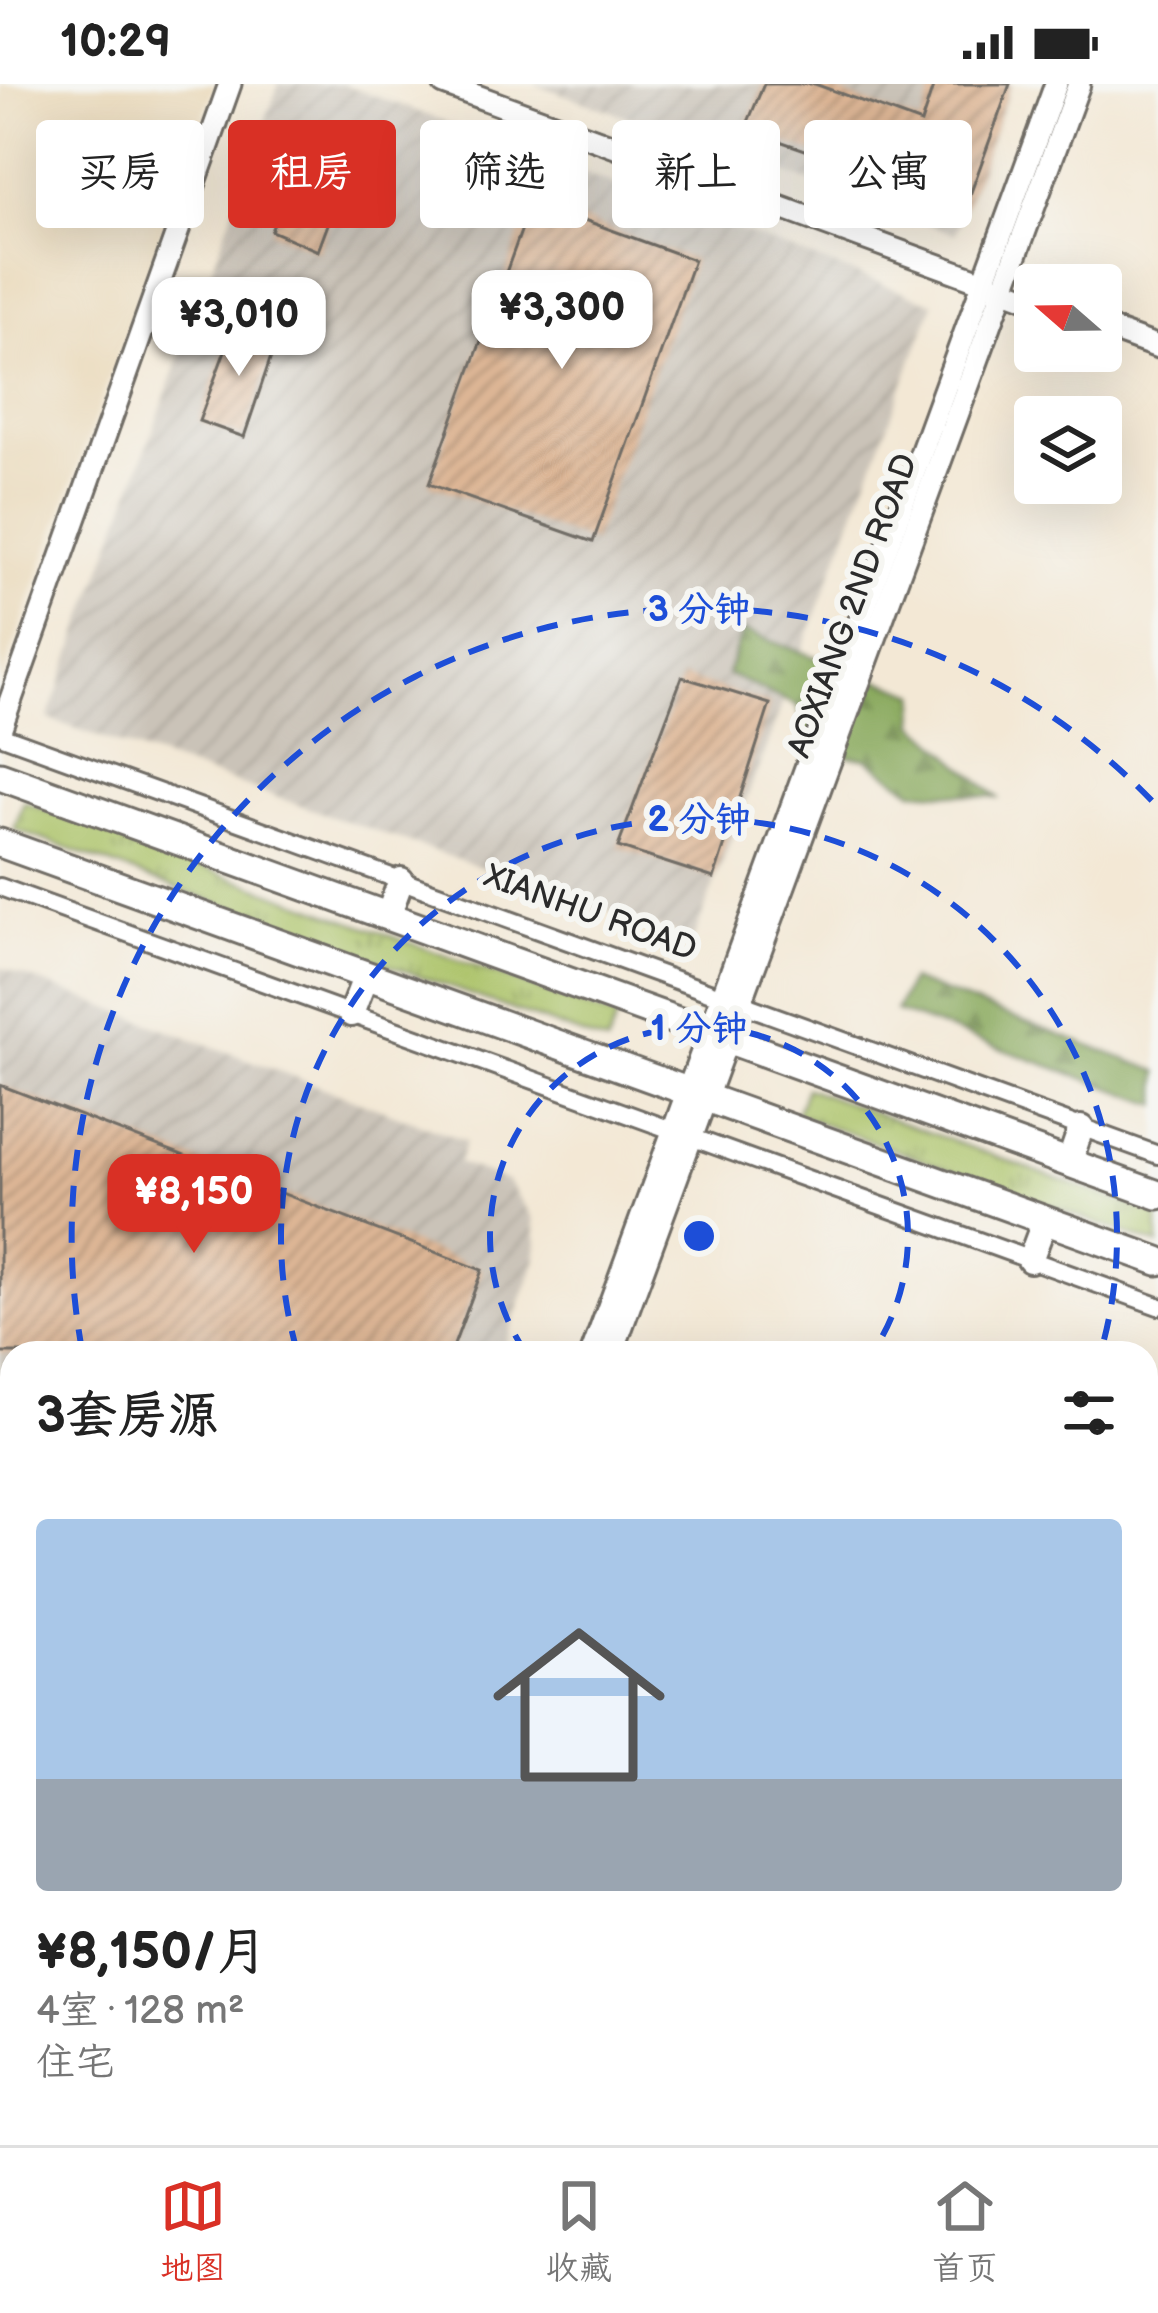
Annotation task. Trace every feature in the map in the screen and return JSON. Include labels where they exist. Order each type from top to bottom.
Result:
[{"type":"main road","points":[[0,776],[1158,1196]]},
{"type":"main road","points":[[0,843],[1158,1261]]},
{"type":"main road","points":[[388,916],[401,880]]},
{"type":"main road","points":[[351,1014],[366,975]]},
{"type":"main road","points":[[1069,1163],[1082,1127]]},
{"type":"main road","points":[[1030,1260],[1046,1220]]},
{"type":"street","points":[[0,732],[230,84]]},
{"type":"street","points":[[444,84],[1014,294]]},
{"type":"street","name":"AOXIANG 2ND ROAD","points":[[994,286],[1056,84]]},
{"type":"street","name":"AOXIANG 2ND ROAD","points":[[597,1341],[682,1134],[994,286],[1079,84]]},
{"type":"street","points":[[1122,334],[1158,347]]},
{"type":"street","name":"XIANHU ROAD","points":[[0,732],[1158,1155]]},
{"type":"street","points":[[0,886],[1158,1306]]},
{"type":"street","name":"AOXIANG 2ND ROAD","points":[[617,1341],[682,1134]]},
{"type":"shaded area","points":[[0,84],[215,84],[202,120],[36,120],[36,228],[163,228],[0,683]]},
{"type":"shaded area","points":[[279,84],[343,84],[440,120],[420,120],[420,228],[588,228],[588,175],[612,184],[612,228],[732,228],[934,303],[693,940],[48,719],[228,224],[228,228],[396,228],[396,120],[266,120]]},
{"type":"shaded area","points":[[535,84],[1012,84],[972,189],[972,120],[804,120],[804,180],[780,172],[780,120],[636,120]]},
{"type":"shaded area","points":[[0,967],[466,1141],[458,1163],[507,1181],[533,1218],[535,1264],[506,1341],[0,1341]]},
{"type":"green space","points":[[743,631],[918,694],[915,723],[997,797],[913,791],[865,758],[811,752],[798,706],[727,674]]},
{"type":"green space","points":[[24,802],[617,1018],[607,1044],[14,829]]},
{"type":"green space","points":[[910,980],[1158,1071],[1158,1105],[896,1011]]},
{"type":"green space","points":[[806,1088],[1158,1215],[1158,1245],[796,1114]]},
{"type":"building","points":[[764,84],[815,84],[913,120],[804,120],[804,150],[780,141],[780,120],[749,120]]},
{"type":"building","points":[[934,84],[1010,84],[972,189],[972,120],[922,120]]},
{"type":"building","points":[[588,221],[694,260],[593,542],[429,484],[522,228],[588,228]]},
{"type":"building","points":[[272,228],[327,228],[318,251]]},
{"type":"building","points":[[236,321],[279,333],[244,437],[199,421]]},
{"type":"building","points":[[682,677],[770,704],[714,878],[618,847]]},
{"type":"building","points":[[0,1085],[482,1270],[455,1341],[0,1341]]}]
